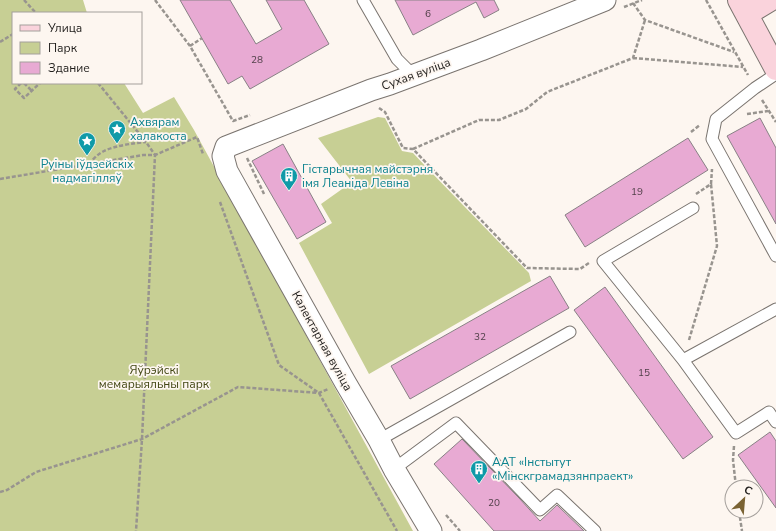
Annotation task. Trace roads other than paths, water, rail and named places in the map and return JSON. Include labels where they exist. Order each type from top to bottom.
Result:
[{"type":"main road","points":[[770,0],[743,7],[776,69]]},
{"type":"street","name":"Сухая вуліца","points":[[226,146],[371,90],[611,5]]},
{"type":"street","name":"Калектарная вуліца","points":[[226,146],[223,156],[227,170],[394,469],[432,531]]},
{"type":"lane","points":[[363,0],[397,60],[414,76]]},
{"type":"lane","points":[[776,74],[755,88],[716,119],[712,139],[776,256]]},
{"type":"lane","points":[[692,202],[604,261],[683,360],[736,433],[769,412],[776,422]]},
{"type":"lane","points":[[683,360],[776,309]]},
{"type":"lane","points":[[379,440],[570,332]]},
{"type":"lane","points":[[394,469],[456,423],[540,510],[558,495],[595,531]]},
{"type":"place","name":"Ахвярам халакоста","points":[[117,144]]},
{"type":"place","name":"Руіны іўдзейскіх надмагілляў","points":[[87,156]]},
{"type":"place","name":"Гістарычная майстэрня імя Леаніда Левіна","points":[[289,191]]},
{"type":"place","name":"ААТ «Інстытут «Мінскграмадзянпраект»","points":[[479,484]]},
{"type":"park label","name":"Яўрэйскі мемарыяльны парк","points":[[154,377]]}]
